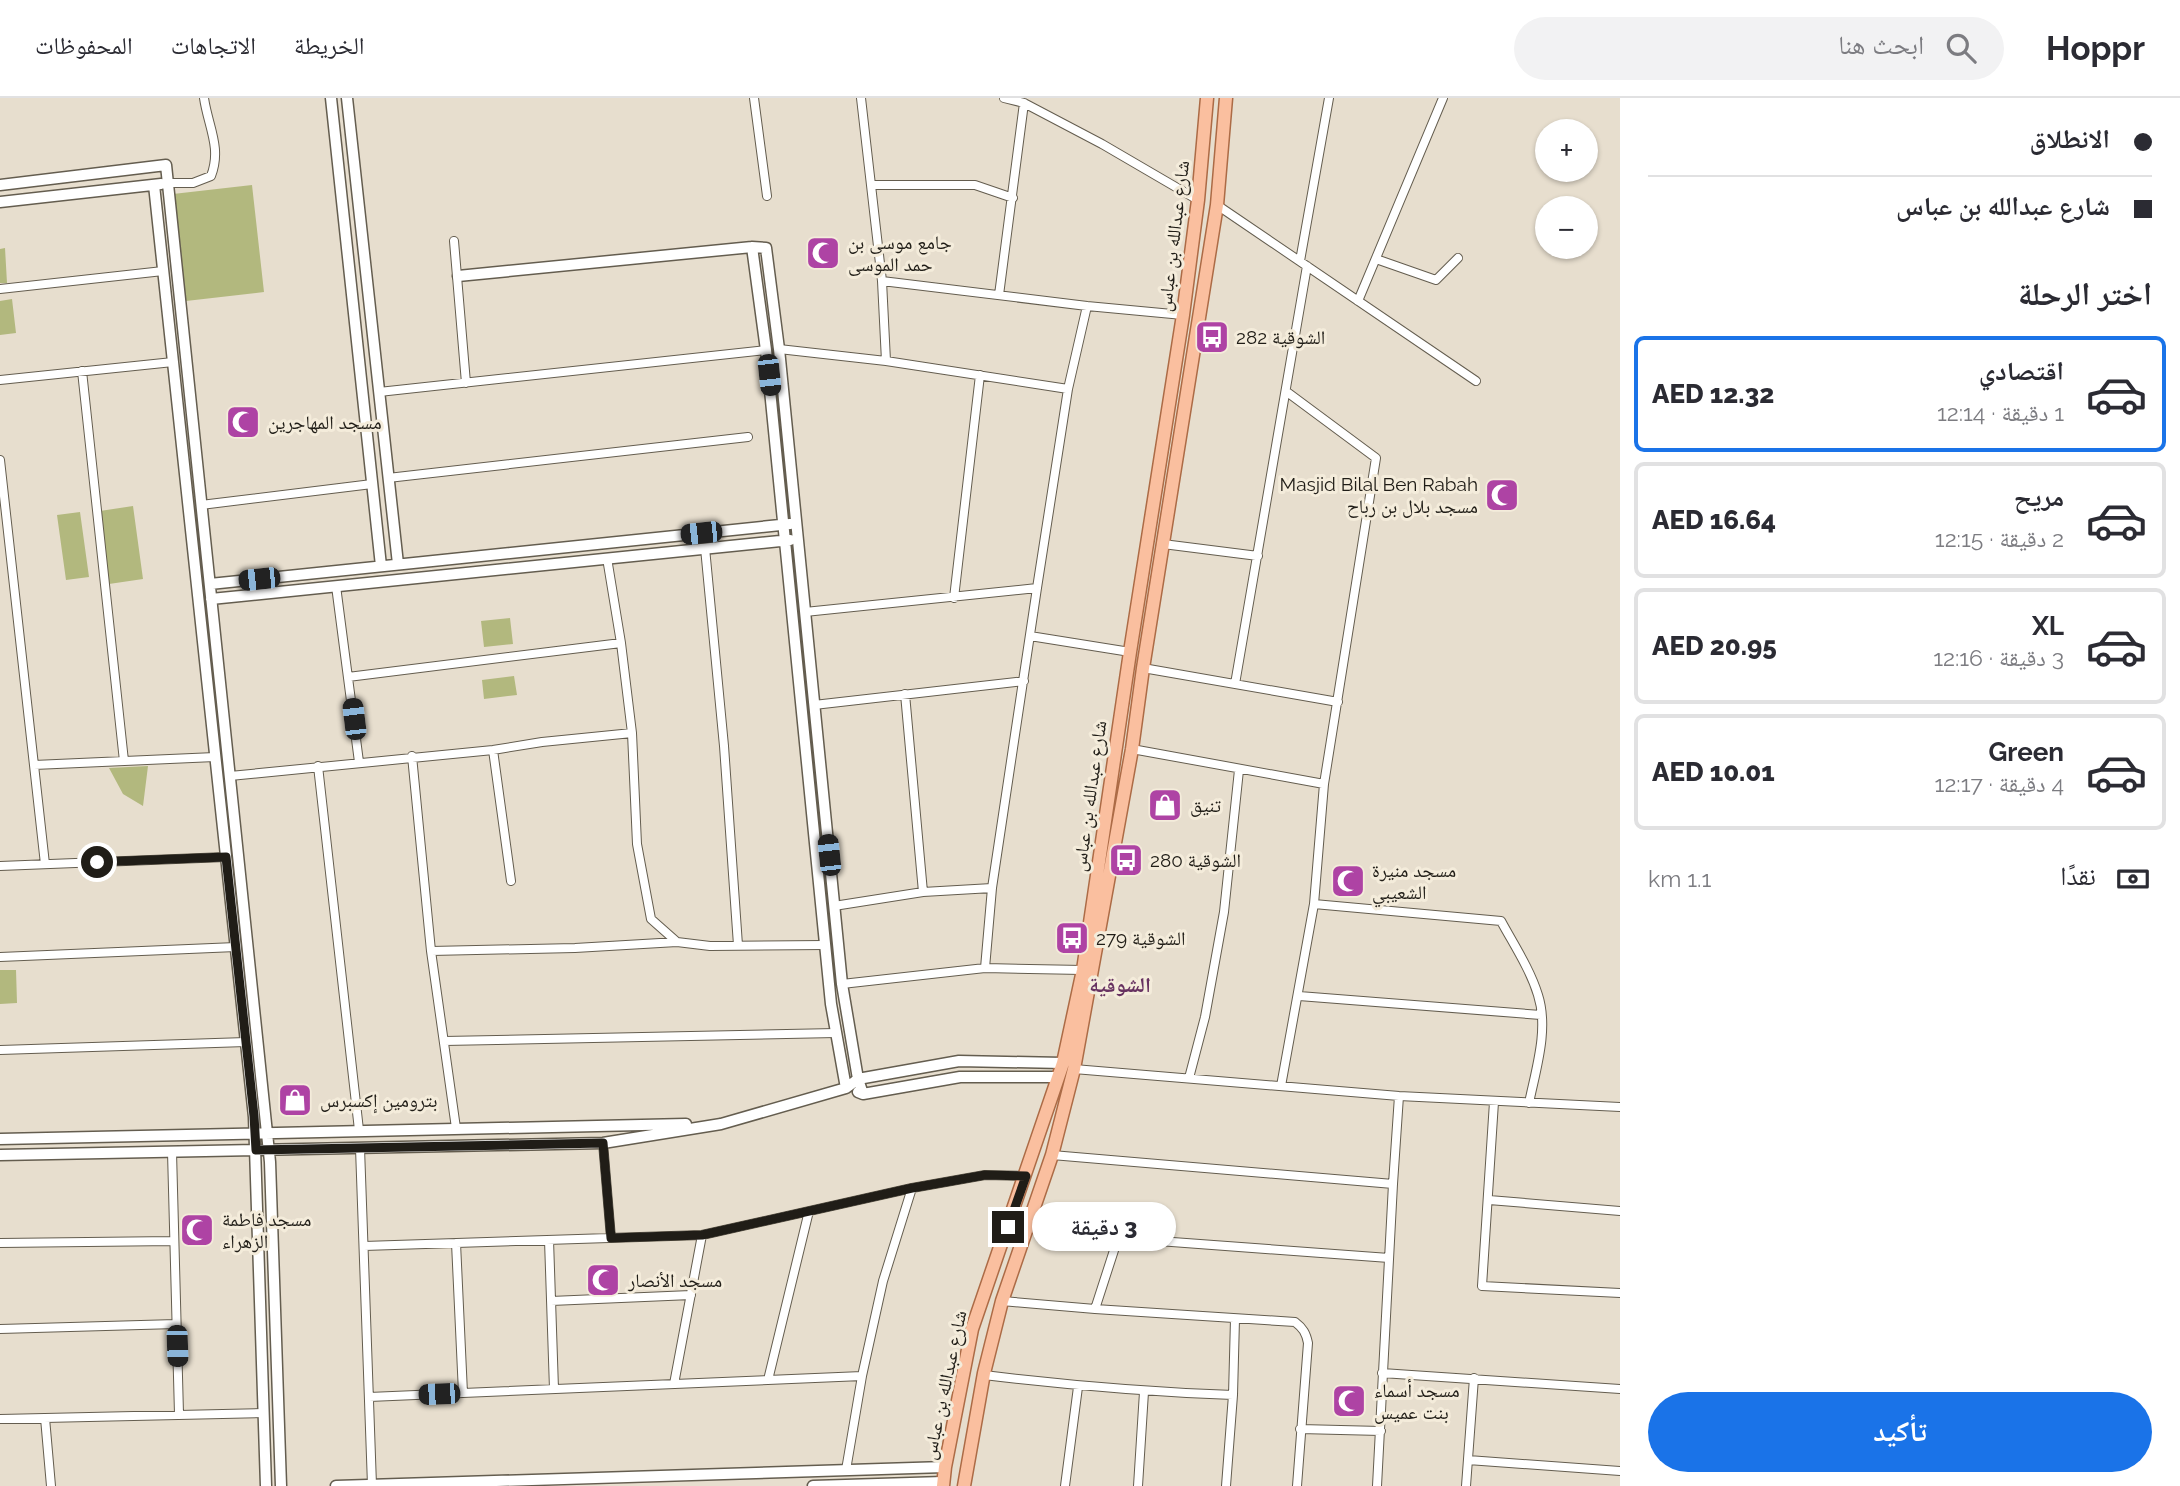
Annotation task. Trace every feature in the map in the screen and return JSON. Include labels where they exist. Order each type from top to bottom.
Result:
[{"type":"main road","name":"شارع عبدالله بن عباس","points":[[943,1484],[972,1329],[1058,1077],[1068,1066],[1183,315],[1198,201],[1207,98]]},
{"type":"main road","name":"شارع عبدالله بن عباس","points":[[964,1486],[984,1375],[1002,1301],[1052,1155],[1132,749],[1217,205],[1226,98]]},
{"type":"street","points":[[0,202],[168,183],[193,183],[211,176],[216,160],[215,139],[204,98]]},
{"type":"street","points":[[331,98],[381,566]]},
{"type":"street","points":[[347,98],[398,564]]},
{"type":"street","points":[[754,98],[767,196]]},
{"type":"street","points":[[861,98],[881,281],[886,361]]},
{"type":"street","points":[[1004,98],[1024,103],[1102,144],[1198,201]]},
{"type":"street","points":[[1235,684],[1287,392],[1329,98]]},
{"type":"street","points":[[1359,301],[1443,98]]},
{"type":"street","points":[[999,295],[1024,103]]},
{"type":"street","points":[[0,184],[166,165],[230,776],[261,1133],[256,1150],[266,1486]]},
{"type":"street","points":[[154,185],[246,1042],[261,1133],[269,1150],[281,1486]]},
{"type":"street","points":[[871,185],[975,185],[1013,198]]},
{"type":"street","points":[[1217,205],[1476,381]]},
{"type":"street","points":[[454,241],[466,383]]},
{"type":"street","points":[[458,276],[752,247],[766,248],[779,349],[842,984],[863,1094]]},
{"type":"street","points":[[752,247],[766,350],[825,945],[846,1088]]},
{"type":"street","points":[[1376,259],[1436,280],[1458,258]]},
{"type":"street","points":[[0,289],[163,271]]},
{"type":"street","points":[[881,281],[1183,315]]},
{"type":"street","points":[[985,968],[992,888],[1037,589],[1068,389],[1087,306]]},
{"type":"street","points":[[779,349],[886,361],[1068,389]]},
{"type":"street","points":[[379,392],[766,350]]},
{"type":"street","points":[[0,380],[173,362]]},
{"type":"street","points":[[82,371],[124,761]]},
{"type":"street","points":[[954,598],[980,375]]},
{"type":"street","points":[[1282,1086],[1314,904],[1324,784],[1377,458],[1287,392]]},
{"type":"street","points":[[388,478],[748,437]]},
{"type":"street","points":[[0,460],[45,864]]},
{"type":"street","points":[[201,505],[372,484]]},
{"type":"street","points":[[210,584],[796,523]]},
{"type":"street","points":[[211,599],[798,538]]},
{"type":"street","points":[[1163,544],[1258,556]]},
{"type":"street","points":[[705,548],[724,746],[738,945]]},
{"type":"street","points":[[607,558],[632,733],[637,844],[651,919],[677,942]]},
{"type":"street","points":[[336,586],[359,762]]},
{"type":"street","points":[[806,612],[1037,589]]},
{"type":"street","points":[[1030,636],[1130,652]]},
{"type":"street","points":[[348,677],[621,643]]},
{"type":"street","points":[[1143,668],[1338,702]]},
{"type":"street","points":[[814,705],[1024,681]]},
{"type":"street","points":[[905,694],[923,892]]},
{"type":"street","points":[[230,776],[493,750],[632,733]]},
{"type":"street","points":[[1132,749],[1324,784]]},
{"type":"street","points":[[493,750],[511,881]]},
{"type":"street","points":[[412,756],[431,951],[456,1128]]},
{"type":"street","points":[[34,765],[215,757]]},
{"type":"street","points":[[318,766],[359,1130]]},
{"type":"street","points":[[1189,1079],[1205,1017],[1224,912],[1239,770]]},
{"type":"street","points":[[0,866],[226,857]]},
{"type":"street","points":[[834,906],[923,892],[992,888]]},
{"type":"street","points":[[1314,904],[1501,921],[1539,997],[1541,1048],[1530,1103]]},
{"type":"street","points":[[431,951],[575,948],[677,942],[710,946],[825,945]]},
{"type":"street","points":[[0,957],[236,947]]},
{"type":"street","points":[[842,984],[985,968],[1083,970]]},
{"type":"street","points":[[1299,996],[1541,1015]]},
{"type":"street","points":[[444,1041],[836,1033]]},
{"type":"street","points":[[0,1050],[246,1042]]},
{"type":"street","points":[[0,1155],[603,1143],[721,1124],[846,1088],[858,1079],[959,1061],[1068,1066],[1399,1096],[1620,1107]]},
{"type":"street","points":[[846,1088],[863,1094],[960,1077],[1058,1077]]},
{"type":"street","points":[[1377,1486],[1399,1096]]},
{"type":"street","points":[[1494,1101],[1482,1286],[1620,1293]]},
{"type":"street","points":[[0,1139],[721,1124]]},
{"type":"street","points":[[603,1143],[611,1238]]},
{"type":"street","points":[[360,1148],[372,1485]]},
{"type":"street","points":[[172,1152],[179,1414]]},
{"type":"street","points":[[1052,1155],[1393,1184]]},
{"type":"street","points":[[364,1246],[702,1235],[912,1188],[985,1175],[1026,1176]]},
{"type":"street","points":[[846,1470],[862,1376],[883,1281],[912,1188]]},
{"type":"street","points":[[1489,1200],[1620,1211]]},
{"type":"street","points":[[768,1380],[809,1211]]},
{"type":"street","points":[[674,1384],[702,1235]]},
{"type":"street","points":[[1095,1309],[1118,1238],[1389,1258]]},
{"type":"street","points":[[549,1240],[554,1389]]},
{"type":"street","points":[[0,1243],[174,1241]]},
{"type":"street","points":[[456,1243],[463,1393]]},
{"type":"street","points":[[551,1301],[691,1295]]},
{"type":"street","points":[[1002,1301],[1295,1322],[1307,1335],[1308,1343],[1297,1486]]},
{"type":"street","points":[[1226,1486],[1235,1319]]},
{"type":"street","points":[[0,1329],[176,1324]]},
{"type":"street","points":[[1382,1373],[1620,1389]]},
{"type":"street","points":[[984,1375],[1077,1387],[1233,1395]]},
{"type":"street","points":[[369,1397],[862,1376]]},
{"type":"street","points":[[1466,1486],[1474,1378]]},
{"type":"street","points":[[1065,1486],[1077,1387]]},
{"type":"street","points":[[1138,1486],[1144,1392]]},
{"type":"street","points":[[0,1419],[264,1413]]},
{"type":"street","points":[[45,1418],[51,1486]]},
{"type":"street","points":[[1300,1429],[1381,1430]]},
{"type":"street","points":[[1468,1460],[1620,1471]]},
{"type":"street","points":[[336,1486],[945,1467]]},
{"type":"street","points":[[813,1486],[943,1484]]},
{"type":"green space","points":[[252,185],[264,292],[186,301],[173,194]]},
{"type":"green space","points":[[5,248],[7,283],[0,283],[0,249]]},
{"type":"green space","points":[[12,299],[16,333],[0,335],[0,301]]},
{"type":"green space","points":[[133,506],[143,579],[109,584],[100,511]]},
{"type":"green space","points":[[80,512],[89,577],[66,580],[57,515]]},
{"type":"green space","points":[[510,618],[513,644],[484,647],[481,621]]},
{"type":"green space","points":[[514,676],[517,695],[484,699],[482,680]]},
{"type":"green space","points":[[148,766],[143,806],[123,794],[109,768]]},
{"type":"green space","points":[[0,970],[16,970],[17,1003],[0,1004]]},
{"type":"place","name":"جامع موسى بن حمد الموسى","points":[[823,253]]},
{"type":"place","name":"الشوقية 282","points":[[1212,337]]},
{"type":"place","name":"مسجد المهاجرين","points":[[243,422]]},
{"type":"place","name":"Masjid Bilal Ben Rabah مسجد بلال بن رباح","points":[[1502,495]]},
{"type":"place","name":"تنيق","points":[[1165,805]]},
{"type":"place","name":"الشوقية 280","points":[[1126,860]]},
{"type":"place","name":"مسجد منيرة الشعيبي","points":[[1348,881]]},
{"type":"place","name":"الشوقية 279","points":[[1072,938]]},
{"type":"place","name":"بترومين إكسبرس","points":[[295,1100]]},
{"type":"place","name":"مسجد فاطمة الزهراء","points":[[197,1230]]},
{"type":"place","name":"مسجد الأنصار","points":[[603,1280]]},
{"type":"place","name":"مسجد أسماء بنت عميس","points":[[1349,1401]]},
{"type":"district","name":"الشوقية","points":[[1120,985]]},
{"type":"route","points":[[97,862],[226,857],[256,1150],[603,1143],[611,1238],[702,1235],[912,1188],[985,1175],[1026,1176],[1008,1227]]}]
